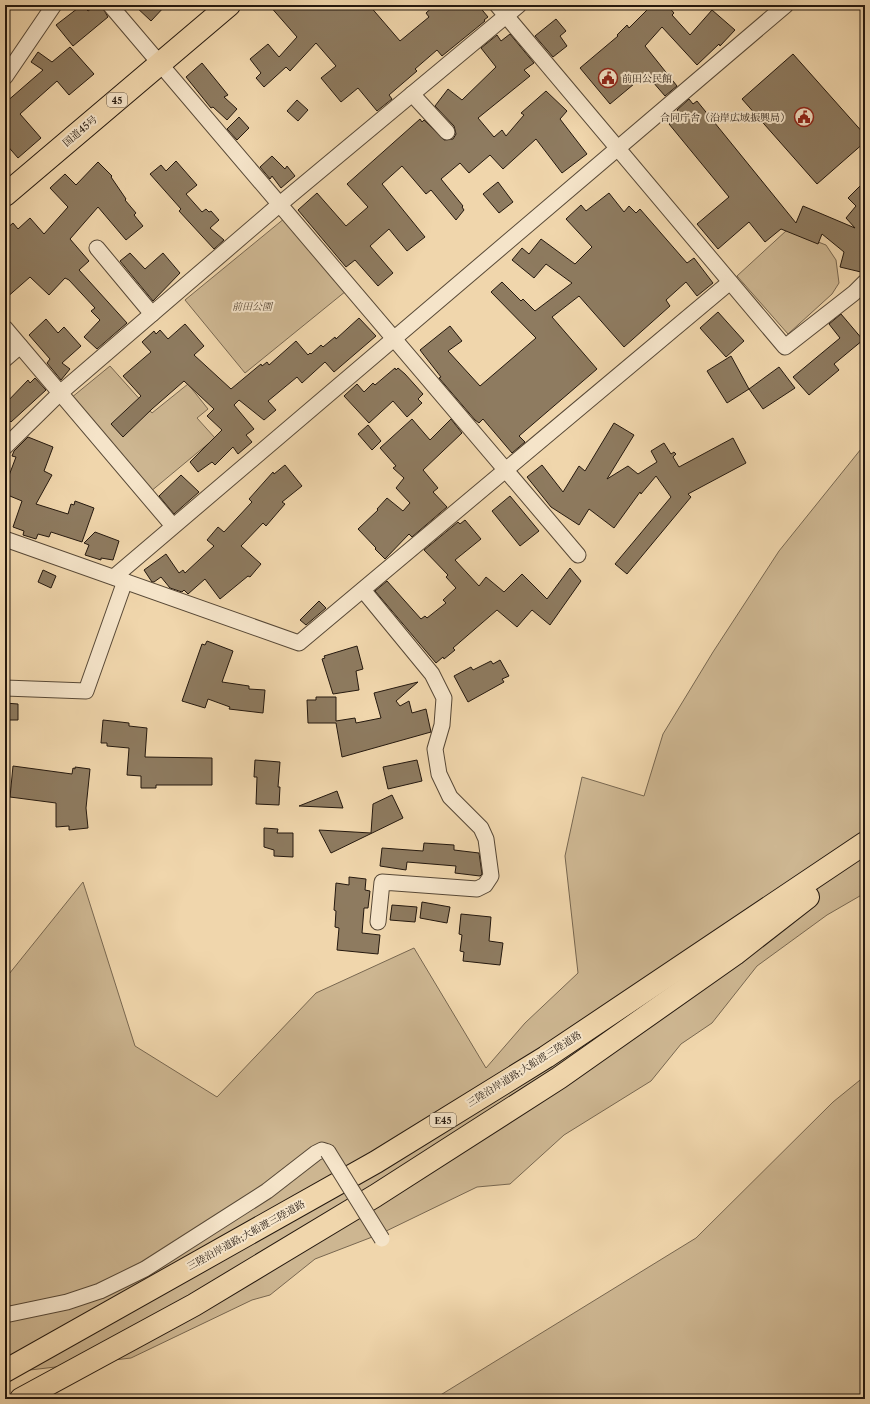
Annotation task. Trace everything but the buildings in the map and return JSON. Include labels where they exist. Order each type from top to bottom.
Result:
[{"type":"highway","name":"国道45号","points":[[5,195],[229,5]]},
{"type":"highway","name":"三陸沿岸道路;大船渡三陸道路","points":[[5,1371],[376,1162],[546,1056],[865,843]]},
{"type":"highway","name":"E45","points":[[21,1399],[194,1305],[375,1196],[559,1078],[735,954],[865,852]]},
{"type":"street","points":[[5,77],[54,5]]},
{"type":"street","points":[[110,5],[578,555]]},
{"type":"street","points":[[5,447],[60,393],[280,204],[412,94],[501,10],[519,5]]},
{"type":"street","points":[[5,688],[86,691],[120,579],[173,526],[786,5]]},
{"type":"street","points":[[501,10],[784,347],[854,293],[865,282]]},
{"type":"street","points":[[412,94],[447,132]]},
{"type":"street","points":[[97,248],[152,314]]},
{"type":"street","points":[[5,539],[299,643],[730,282]]},
{"type":"street","points":[[5,328],[173,526]]},
{"type":"street","points":[[5,359],[20,346]]},
{"type":"street","points":[[363,590],[432,674],[439,685],[444,703],[442,725],[435,749],[439,774],[450,797],[481,828],[486,840],[491,876],[485,885],[477,889],[382,882],[378,922]]},
{"type":"street","points":[[5,1315],[67,1302],[100,1291],[145,1269],[267,1191],[322,1150],[328,1152],[382,1239]]},
{"type":"green space","name":"前田公園","points":[[285,218],[346,291],[245,373],[185,300]]},
{"type":"green space","points":[[787,230],[826,245],[836,260],[839,283],[832,294],[788,334],[737,276]]},
{"type":"green space","points":[[110,366],[152,413],[188,384],[208,409],[197,418],[215,438],[150,492],[71,398]]},
{"type":"green space","points":[[865,444],[865,893],[827,915],[757,966],[712,1023],[681,1044],[651,1081],[564,1135],[510,1184],[477,1187],[380,1234],[315,1259],[270,1295],[252,1300],[131,1358],[30,1370],[5,1369],[5,979],[83,882],[135,1046],[217,1097],[316,993],[414,948],[486,1068],[525,1023],[578,973],[565,856],[582,777],[644,796],[663,734],[713,652],[779,551]]},
{"type":"green space","points":[[865,1076],[865,1399],[434,1399],[696,1238],[833,1102]]},
{"type":"place","name":"前田公民館","points":[[608,78]]},
{"type":"place","name":"合同庁舎（沿岸広域振興局）","points":[[804,117]]}]
